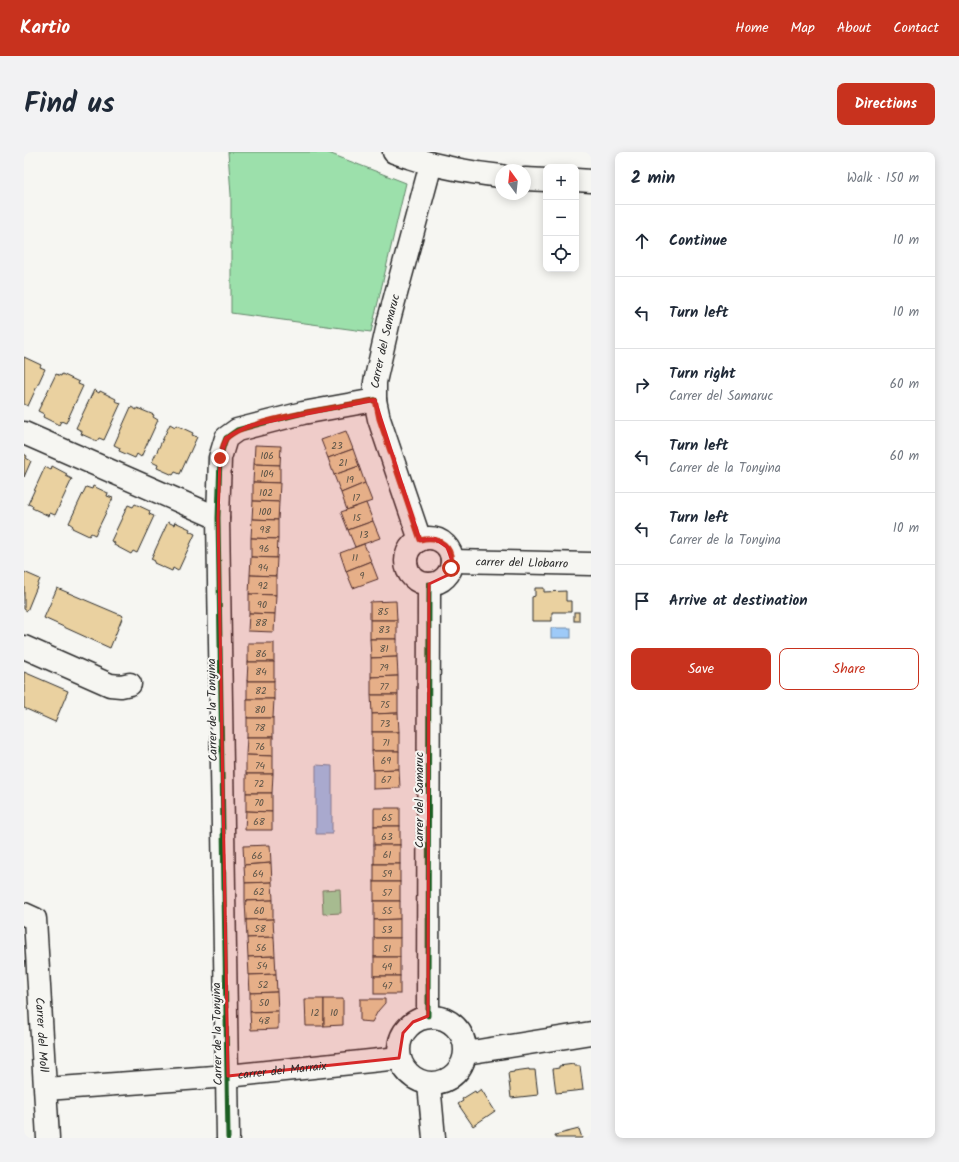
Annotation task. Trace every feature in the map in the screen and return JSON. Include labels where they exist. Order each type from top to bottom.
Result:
[{"type":"street","points":[[394,152],[431,164],[458,170],[495,175]]},
{"type":"street","name":"Carrer del Samaruc","points":[[420,540],[379,419],[375,400],[375,382],[390,316],[431,164]]},
{"type":"street","points":[[531,179],[543,180]]},
{"type":"street","points":[[579,180],[591,181]]},
{"type":"street","name":"Carrer de la Tonyina","points":[[228,1138],[218,518],[220,458],[226,438],[237,430],[303,413],[375,400]]},
{"type":"street","points":[[24,433],[218,518]]},
{"type":"street","points":[[427,538],[442,542],[451,554],[452,561],[448,575],[443,580],[429,584],[415,579],[407,566],[406,558],[413,545],[420,540],[427,538]]},
{"type":"street","name":"carrer del Llobarro","points":[[452,561],[591,564]]},
{"type":"street","name":"Carrer del Samaruc","points":[[428,1016],[429,584]]},
{"type":"street","points":[[24,647],[110,685],[121,686],[130,684]]},
{"type":"street","name":"Carrer del Moll","points":[[24,914],[35,919],[48,1138]]},
{"type":"street","points":[[428,1016],[444,1018],[461,1032],[466,1046],[466,1053],[463,1062],[455,1075],[440,1083],[429,1084],[412,1077],[404,1070],[399,1058],[398,1045],[403,1033],[413,1022],[428,1016]]},
{"type":"street","points":[[466,1053],[591,1033]]},
{"type":"street","name":"carrer del Marraix","points":[[46,1089],[228,1076],[399,1058]]},
{"type":"street","points":[[429,1084],[434,1138]]},
{"type":"highlighted area","points":[[375,400],[420,540],[435,539],[447,547],[452,561],[448,575],[429,584],[428,1016],[413,1022],[403,1033],[399,1058],[228,1076],[218,518],[220,458],[226,438],[248,426]]},
{"type":"green space","points":[[228,152],[326,152],[406,183],[371,332],[231,313],[231,195]]},
{"type":"green space","points":[[340,889],[341,913],[323,914],[322,890]]},
{"type":"water","points":[[551,628],[571,628],[571,638],[551,638]]},
{"type":"water","points":[[316,765],[332,766],[332,834],[316,834]]},
{"type":"building","points":[[24,357],[41,365],[40,367],[45,369],[28,406],[24,404]]},
{"type":"building","points":[[56,374],[61,376],[62,374],[79,382],[78,384],[83,386],[66,423],[61,421],[59,425],[43,417],[44,414],[38,411]]},
{"type":"building","points":[[94,390],[99,393],[100,391],[116,399],[115,401],[121,403],[104,440],[99,438],[97,441],[81,434],[82,431],[76,428]]},
{"type":"building","points":[[131,407],[154,415],[153,417],[158,420],[141,457],[137,454],[135,458],[119,451],[120,448],[114,445]]},
{"type":"building","points":[[170,424],[175,427],[176,425],[193,433],[192,435],[197,437],[180,474],[175,472],[173,475],[157,468],[158,465],[152,462]]},
{"type":"building","points":[[346,431],[353,449],[328,458],[321,440]]},
{"type":"building","points":[[255,445],[281,446],[280,465],[254,464]]},
{"type":"building","points":[[353,449],[359,466],[334,475],[328,458]]},
{"type":"building","points":[[24,454],[27,456],[26,458],[31,461],[24,477]]},
{"type":"building","points":[[254,464],[280,465],[280,483],[253,482]]},
{"type":"building","points":[[52,466],[67,474],[66,476],[72,479],[55,515],[50,513],[49,516],[32,508],[33,506],[28,504],[45,467],[51,470]]},
{"type":"building","points":[[359,466],[365,483],[341,493],[334,475]]},
{"type":"building","points":[[253,482],[280,483],[279,502],[253,501]]},
{"type":"building","points":[[365,483],[372,501],[347,510],[341,493]]},
{"type":"building","points":[[93,486],[108,493],[107,496],[113,498],[95,535],[91,533],[89,536],[72,528],[73,526],[69,523],[86,487],[92,489]]},
{"type":"building","points":[[253,501],[279,502],[278,520],[252,519]]},
{"type":"building","points":[[366,503],[373,521],[348,530],[341,512]]},
{"type":"building","points":[[135,504],[150,511],[149,514],[154,516],[137,553],[133,551],[131,554],[114,545],[115,543],[111,541],[128,505],[133,507]]},
{"type":"building","points":[[252,519],[278,520],[278,539],[251,538]]},
{"type":"building","points":[[373,521],[380,538],[355,547],[348,530]]},
{"type":"building","points":[[168,522],[174,525],[175,522],[190,529],[189,531],[195,534],[178,571],[173,568],[172,571],[154,563],[155,561],[151,559]]},
{"type":"building","points":[[251,538],[278,539],[277,558],[251,557]]},
{"type":"building","points":[[364,544],[371,561],[346,571],[340,553]]},
{"type":"building","points":[[251,557],[277,558],[276,576],[250,575]]},
{"type":"building","points":[[371,561],[378,579],[353,588],[346,571]]},
{"type":"building","points":[[24,572],[40,579],[27,611],[24,609]]},
{"type":"building","points":[[250,575],[276,576],[276,595],[249,594]]},
{"type":"building","points":[[57,588],[123,616],[110,648],[44,618]]},
{"type":"building","points":[[535,588],[544,588],[544,592],[566,591],[566,601],[571,601],[571,612],[552,612],[552,621],[532,621],[532,597],[535,596]]},
{"type":"building","points":[[249,594],[276,595],[275,614],[249,613]]},
{"type":"building","points":[[396,601],[397,620],[370,620],[370,602]]},
{"type":"building","points":[[574,612],[579,612],[579,621],[574,621]]},
{"type":"building","points":[[249,613],[275,614],[274,632],[248,631]]},
{"type":"building","points":[[370,620],[397,620],[397,639],[370,639]]},
{"type":"building","points":[[370,639],[397,639],[397,657],[371,658]]},
{"type":"building","points":[[248,643],[274,643],[274,662],[248,662]]},
{"type":"building","points":[[397,657],[398,676],[371,677],[371,658]]},
{"type":"building","points":[[248,662],[274,662],[274,681],[247,681]]},
{"type":"building","points":[[24,672],[68,691],[55,722],[24,708]]},
{"type":"building","points":[[398,676],[398,695],[371,695],[371,677]]},
{"type":"building","points":[[247,681],[274,681],[274,699],[247,699]]},
{"type":"building","points":[[371,695],[398,695],[398,713],[372,714]]},
{"type":"building","points":[[247,699],[274,699],[273,718],[247,718]]},
{"type":"building","points":[[398,713],[399,732],[372,732],[372,714]]},
{"type":"building","points":[[247,718],[273,718],[273,737],[247,737]]},
{"type":"building","points":[[372,732],[399,732],[399,751],[372,751]]},
{"type":"building","points":[[247,737],[273,737],[273,756],[246,755]]},
{"type":"building","points":[[372,751],[399,751],[399,769],[373,770]]},
{"type":"building","points":[[246,755],[273,756],[273,774],[246,774]]},
{"type":"building","points":[[399,769],[400,788],[373,789],[373,770]]},
{"type":"building","points":[[246,774],[273,774],[272,793],[246,793]]},
{"type":"building","points":[[246,793],[272,793],[272,812],[246,811]]},
{"type":"building","points":[[374,808],[400,808],[400,826],[374,826]]},
{"type":"building","points":[[246,811],[272,812],[272,830],[245,830]]},
{"type":"building","points":[[374,826],[400,826],[400,845],[374,845]]},
{"type":"building","points":[[270,845],[271,863],[244,865],[243,846]]},
{"type":"building","points":[[374,845],[400,845],[400,864],[374,864]]},
{"type":"building","points":[[271,863],[272,882],[245,883],[244,865]]},
{"type":"building","points":[[374,864],[400,864],[400,882],[374,882]]},
{"type":"building","points":[[272,882],[273,900],[245,901],[245,883]]},
{"type":"building","points":[[374,882],[400,882],[400,901],[374,901]]},
{"type":"building","points":[[273,900],[273,919],[246,920],[245,901]]},
{"type":"building","points":[[374,901],[400,901],[400,919],[374,920]]},
{"type":"building","points":[[273,919],[274,937],[247,938],[246,920]]},
{"type":"building","points":[[400,919],[400,938],[374,938],[374,920]]},
{"type":"building","points":[[274,937],[275,956],[248,957],[247,938]]},
{"type":"building","points":[[374,938],[400,938],[400,957],[374,957]]},
{"type":"building","points":[[275,956],[276,974],[249,975],[248,957]]},
{"type":"building","points":[[374,957],[400,957],[400,976],[374,976]]},
{"type":"building","points":[[276,974],[277,992],[250,993],[249,975]]},
{"type":"building","points":[[374,976],[400,976],[400,994],[374,994]]},
{"type":"building","points":[[277,992],[278,1011],[250,1012],[250,993]]},
{"type":"building","points":[[305,999],[324,999],[324,1026],[306,1026]]},
{"type":"building","points":[[324,999],[343,999],[343,1025],[324,1026]]},
{"type":"building","points":[[360,999],[385,999],[385,1003],[378,1011],[372,1022],[360,1021]]},
{"type":"building","points":[[278,1011],[278,1029],[251,1030],[250,1012]]},
{"type":"building","points":[[574,1064],[574,1066],[580,1066],[583,1090],[556,1093],[553,1069],[559,1068],[559,1066]]},
{"type":"building","points":[[529,1069],[535,1070],[538,1095],[511,1098],[508,1073]]},
{"type":"building","points":[[481,1089],[495,1111],[473,1126],[458,1104],[463,1101],[462,1099],[475,1091],[476,1093]]},
{"type":"building","points":[[579,1129],[582,1138],[556,1138],[555,1135]]},
{"type":"cycle path","points":[[228,1138],[218,518],[220,458],[226,438],[237,430],[303,413],[375,400]]},
{"type":"cycle path","points":[[428,1016],[429,584]]},
{"type":"route","points":[[220,458],[226,438],[237,430],[303,413],[375,400],[379,419],[420,540],[427,538],[442,542],[451,554],[451,568]]}]
